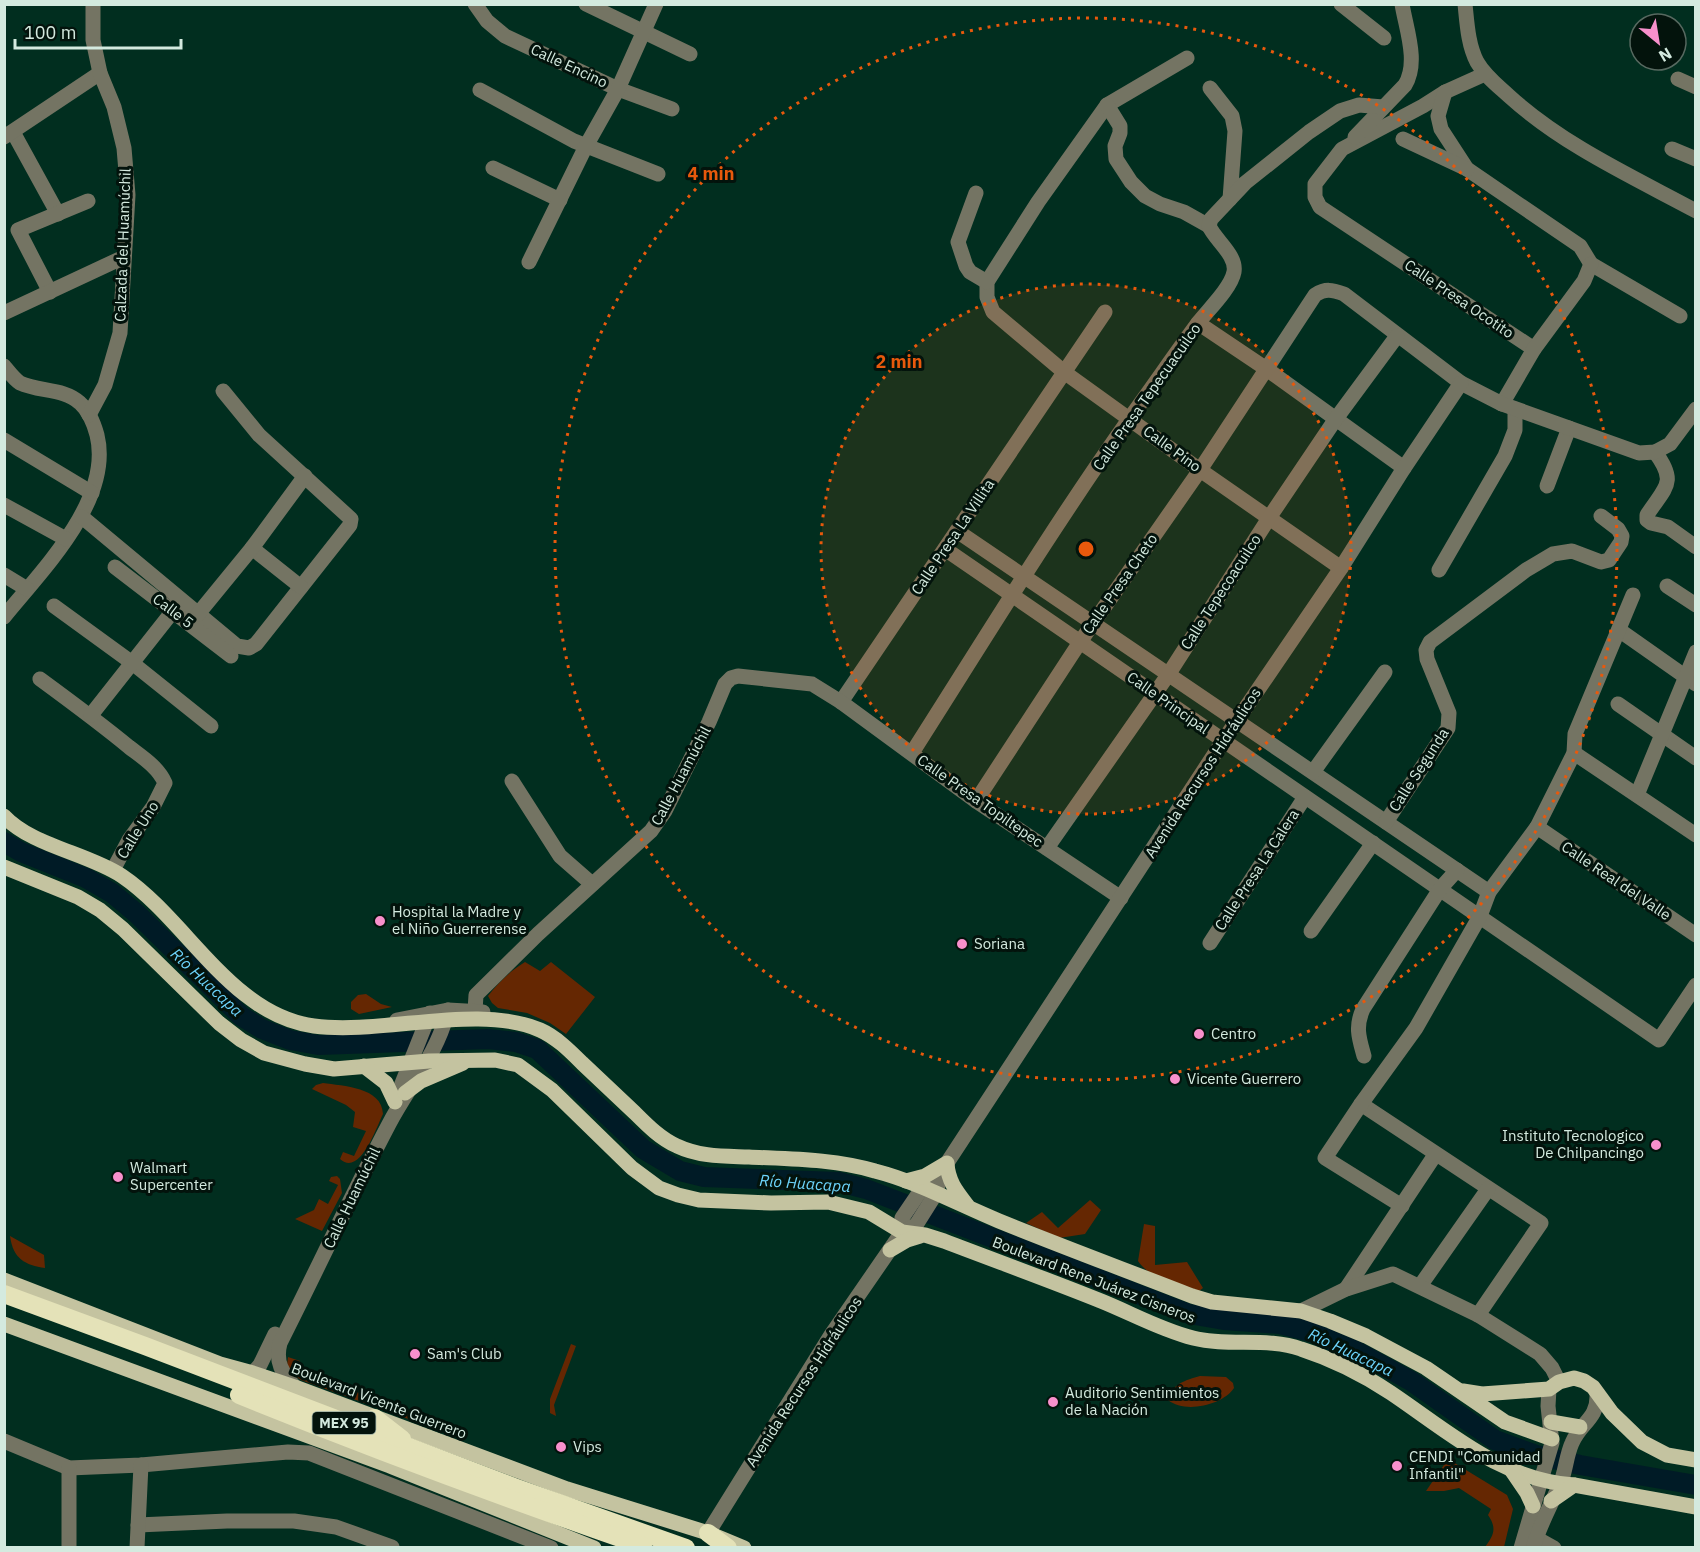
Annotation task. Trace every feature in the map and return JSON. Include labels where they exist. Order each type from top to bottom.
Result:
[{"type":"highway","name":"Boulevard Vicente Guerrero","points":[[4,1294],[514,1487],[686,1548]]},
{"type":"highway","name":"MEX 95","points":[[4,1306],[369,1447],[648,1548]]},
{"type":"highway","points":[[375,1418],[412,1448]]},
{"type":"highway","points":[[708,1533],[728,1548]]},
{"type":"main road","points":[[4,816],[23,832],[113,870],[126,879],[156,905],[249,997],[272,1012],[293,1021],[311,1025],[362,1028],[447,1016],[500,1020],[540,1030]]},
{"type":"main road","name":"Boulevard Rene Juárez Cisneros","points":[[4,867],[70,894],[100,910],[123,929],[219,1023],[264,1053],[334,1069],[469,1060],[495,1060],[518,1065],[536,1077],[632,1168],[659,1188],[699,1200],[828,1202],[869,1212],[1065,1286],[1193,1338],[1227,1343],[1278,1344],[1301,1348],[1362,1376],[1388,1391],[1489,1460],[1512,1472],[1543,1476],[1695,1507]]},
{"type":"main road","name":"Boulevard Rene Juárez Cisneros","points":[[540,1030],[569,1051],[658,1134],[679,1148],[707,1155],[844,1164],[874,1170],[906,1181],[927,1193],[1192,1296],[1212,1302],[1301,1311],[1366,1336],[1398,1352],[1461,1391],[1505,1422],[1552,1441]]},
{"type":"main road","points":[[364,1066],[386,1083],[400,1098],[421,1081],[469,1060]]},
{"type":"main road","points":[[906,1181],[926,1176],[947,1163],[948,1176],[953,1188],[969,1208]]},
{"type":"main road","points":[[890,1250],[907,1240],[911,1227]]},
{"type":"main road","name":"Boulevard Vicente Guerrero","points":[[4,1280],[220,1365],[254,1373],[295,1387],[567,1489],[708,1533],[744,1548]]},
{"type":"main road","points":[[4,1324],[390,1466],[594,1548]]},
{"type":"main road","name":"Boulevard Rene Juárez Cisneros","points":[[1461,1391],[1482,1394],[1554,1385],[1574,1378],[1584,1381],[1593,1388],[1612,1413],[1642,1442],[1666,1455],[1695,1460]]},
{"type":"main road","points":[[1551,1422],[1580,1427]]},
{"type":"main road","points":[[1512,1472],[1533,1506]]},
{"type":"street","name":"Calzada del Huamúchil","points":[[89,415],[105,385],[120,333],[128,195],[124,148],[114,107],[100,73],[93,40],[93,4]]},
{"type":"street","points":[[586,4],[690,54]]},
{"type":"street","points":[[529,262],[586,146],[618,89],[656,4]]},
{"type":"street","points":[[1341,4],[1384,38]]},
{"type":"street","name":"Calle Presa Ocotito","points":[[1402,4],[1412,60],[1411,76],[1405,85],[1342,149],[1315,184],[1315,197],[1320,207],[1534,349]]},
{"type":"street","points":[[1465,4],[1470,45],[1476,60],[1485,74],[1530,115],[1578,148],[1695,211]]},
{"type":"street","name":"Calle Encino","points":[[477,5],[487,21],[505,36],[618,89],[672,109]]},
{"type":"street","points":[[987,289],[1038,202],[1107,105],[1187,58]]},
{"type":"street","points":[[58,214],[9,135],[100,73]]},
{"type":"street","points":[[1342,149],[1445,92],[1485,74]]},
{"type":"street","points":[[1678,79],[1695,87]]},
{"type":"street","points":[[1210,88],[1233,116],[1235,131],[1230,199]]},
{"type":"street","points":[[480,90],[586,146],[658,174]]},
{"type":"street","points":[[1445,92],[1438,116],[1441,129],[1467,169]]},
{"type":"street","points":[[1107,105],[1120,126],[1120,134],[1115,146],[1116,159],[1131,182],[1145,196],[1184,212],[1209,226],[1211,219],[1230,199],[1309,132],[1340,111],[1359,105],[1383,108]]},
{"type":"street","points":[[1403,139],[1467,169],[1580,246],[1591,264],[1680,316]]},
{"type":"street","points":[[1672,149],[1695,159]]},
{"type":"street","points":[[493,168],[560,200]]},
{"type":"street","name":"Calle Pino","points":[[976,193],[958,242],[966,266],[987,289],[993,312],[1064,372],[1200,470],[1341,567]]},
{"type":"street","points":[[50,292],[18,230],[88,201]]},
{"type":"street","name":"Calle Presa Tepecuacuilco","points":[[912,753],[1024,576],[1130,418],[1232,280],[1235,269],[1233,260],[1212,234],[1209,226]]},
{"type":"street","points":[[4,313],[124,257]]},
{"type":"street","points":[[1439,570],[1505,456],[1515,430],[1508,407],[1534,349],[1584,281],[1591,264]]},
{"type":"street","name":"Calle Presa Cheto","points":[[976,801],[1080,642],[1200,470],[1315,295],[1323,290],[1331,290],[1345,297],[1397,336]]},
{"type":"street","name":"Calle Presa La Villita","points":[[841,702],[1105,312]]},
{"type":"street","points":[[1198,323],[1404,468]]},
{"type":"street","points":[[1397,336],[1461,383],[1508,407],[1639,453],[1655,452],[1670,444],[1693,416]]},
{"type":"street","name":"Calle Tepecoacuilco","points":[[1047,848],[1168,675],[1335,420],[1397,336]]},
{"type":"street","points":[[4,366],[18,382],[71,396],[82,405],[94,423],[100,455],[99,473],[81,517],[4,617]]},
{"type":"street","name":"Avenida Recursos Hidráulicos","points":[[708,1533],[831,1335],[890,1250],[911,1227],[927,1193],[1461,383]]},
{"type":"street","points":[[81,517],[237,646],[249,648],[256,644],[350,525],[351,519],[259,435],[223,391]]},
{"type":"street","points":[[1547,486],[1569,428]]},
{"type":"street","points":[[4,440],[92,493]]},
{"type":"street","points":[[1655,452],[1665,466],[1668,481],[1647,515],[1647,520],[1668,527],[1695,547]]},
{"type":"street","points":[[198,614],[252,548],[305,476]]},
{"type":"street","points":[[4,505],[66,539]]},
{"type":"street","name":"Calle Segunda","points":[[1386,822],[1448,728],[1449,713],[1427,658],[1426,650],[1430,642],[1552,554],[1572,551],[1601,562],[1609,560],[1621,542],[1622,536],[1618,529],[1601,516]]},
{"type":"street","name":"Calle Principal","points":[[957,531],[1489,892]]},
{"type":"street","points":[[252,548],[301,587]]},
{"type":"street","name":"Calle Principal","points":[[945,549],[1659,1040],[1695,985]]},
{"type":"street","name":"Calle 5","points":[[115,567],[231,656]]},
{"type":"street","points":[[4,575],[27,589]]},
{"type":"street","points":[[1667,586],[1695,605]]},
{"type":"street","points":[[1402,1206],[1325,1158],[1416,1028],[1480,916],[1489,892],[1537,827],[1574,753],[1575,734],[1633,595]]},
{"type":"street","points":[[54,606],[131,662],[211,726]]},
{"type":"street","points":[[40,679],[91,715],[173,611]]},
{"type":"street","points":[[1619,630],[1691,681]]},
{"type":"street","points":[[1637,795],[1661,735],[1691,681],[1695,652]]},
{"type":"street","points":[[1313,772],[1385,672]]},
{"type":"street","name":"Calle Presa Topiltepec","points":[[725,684],[731,678],[738,676],[812,684],[841,702],[976,801],[1121,898]]},
{"type":"street","name":"Calle Huamúchil","points":[[475,1011],[476,995],[651,831],[665,811],[725,684]]},
{"type":"street","points":[[1618,704],[1695,758]]},
{"type":"street","name":"Calle Uno","points":[[91,715],[161,774],[165,783],[153,807],[129,840],[113,870]]},
{"type":"street","points":[[1574,753],[1695,835]]},
{"type":"street","points":[[512,781],[560,856],[592,884]]},
{"type":"street","name":"Calle Presa La Calera","points":[[1210,943],[1305,797]]},
{"type":"street","name":"Calle Real del Valle","points":[[1537,827],[1695,935]]},
{"type":"street","points":[[1311,931],[1373,843]]},
{"type":"street","points":[[1364,1056],[1357,1031],[1363,1010],[1440,889],[1457,870]]},
{"type":"street","points":[[447,1016],[475,1011],[502,1015],[540,1030]]},
{"type":"street","name":"Calle Huamúchil","points":[[254,1373],[400,1098],[429,1061],[447,1016]]},
{"type":"street","name":"Calle Huamúchil","points":[[295,1387],[281,1370],[277,1356],[280,1343],[400,1098],[428,1018]]},
{"type":"street","points":[[1361,1104],[1541,1223],[1478,1315]]},
{"type":"street","points":[[1346,1289],[1436,1155]]},
{"type":"street","points":[[1420,1286],[1488,1189]]},
{"type":"street","points":[[1301,1311],[1346,1289],[1393,1274],[1478,1315],[1540,1354],[1552,1368],[1554,1385],[1548,1406],[1552,1441],[1521,1548]]},
{"type":"street","points":[[1554,1548],[1535,1543],[1551,1501],[1566,1482],[1570,1448],[1580,1427],[1592,1417],[1598,1405],[1597,1395]]},
{"type":"street","points":[[4,1441],[69,1468],[141,1465],[288,1452],[309,1453],[551,1548]]},
{"type":"street","points":[[137,1548],[141,1465]]},
{"type":"street","points":[[69,1468],[69,1548]]},
{"type":"street","points":[[138,1525],[294,1521],[336,1527],[392,1547]]},
{"type":"shaded area","points":[[525,962],[540,971],[551,962],[595,997],[566,1034],[550,1023],[527,1013],[498,1008],[488,996],[505,977]]},
{"type":"shaded area","points":[[366,994],[381,1004],[392,1007],[359,1014],[351,1009],[351,1002],[358,995]]},
{"type":"shaded area","points":[[323,1083],[351,1087],[369,1093],[381,1105],[383,1114],[372,1139],[361,1156],[354,1162],[347,1163],[340,1159],[343,1152],[354,1156],[366,1131],[353,1127],[355,1112],[346,1105],[312,1089]]},
{"type":"shaded area","points":[[337,1176],[340,1179],[342,1193],[322,1231],[295,1219],[314,1210],[319,1199],[328,1204],[338,1185],[329,1181],[331,1177]]},
{"type":"shaded area","points":[[1090,1200],[1101,1210],[1085,1234],[1059,1238],[1026,1223],[1042,1212],[1058,1228]]},
{"type":"shaded area","points":[[1144,1224],[1155,1226],[1155,1265],[1187,1262],[1203,1288],[1199,1291],[1174,1283],[1157,1277],[1143,1267],[1138,1261]]},
{"type":"shaded area","points":[[10,1236],[44,1255],[45,1268],[21,1260],[14,1250]]},
{"type":"shaded area","points":[[571,1344],[576,1346],[554,1405],[556,1416],[550,1413],[550,1399]]},
{"type":"shaded area","points":[[288,1357],[300,1361],[299,1371],[450,1426],[447,1433],[301,1380],[292,1374],[287,1365]]},
{"type":"shaded area","points":[[1200,1376],[1226,1377],[1233,1383],[1234,1388],[1221,1399],[1203,1406],[1184,1406],[1168,1400],[1176,1386]]},
{"type":"shaded area","points":[[1448,1459],[1507,1495],[1513,1509],[1504,1547],[1485,1547],[1493,1531],[1493,1524],[1488,1515],[1491,1509],[1459,1488],[1426,1491]]},
{"type":"waterway","name":"Río Huacapa","points":[[4,842],[21,852],[86,878],[112,893],[136,913],[241,1016],[262,1029],[290,1040],[318,1045],[488,1039],[516,1042],[537,1049],[643,1149],[680,1171],[704,1177],[839,1182],[866,1189],[1189,1314],[1224,1320],[1280,1324],[1311,1332],[1358,1352],[1411,1381],[1495,1440],[1536,1455],[1696,1485]]},
{"type":"place","name":"Hospital la Madre y el Niño Guerrerense","points":[[380,921]]},
{"type":"place","name":"Soriana","points":[[962,944]]},
{"type":"place","name":"Centro","points":[[1199,1034]]},
{"type":"place","name":"Vicente Guerrero","points":[[1175,1079]]},
{"type":"place","name":"Instituto Tecnologico De Chilpancingo","points":[[1656,1145]]},
{"type":"place","name":"Walmart Supercenter","points":[[118,1177]]},
{"type":"place","name":"Sam's Club","points":[[415,1354]]},
{"type":"place","name":"Auditorio Sentimientos de la Nación","points":[[1053,1402]]},
{"type":"place","name":"Vips","points":[[561,1447]]},
{"type":"place","name":"CENDI \"Comunidad Infantil\"","points":[[1397,1466]]}]
